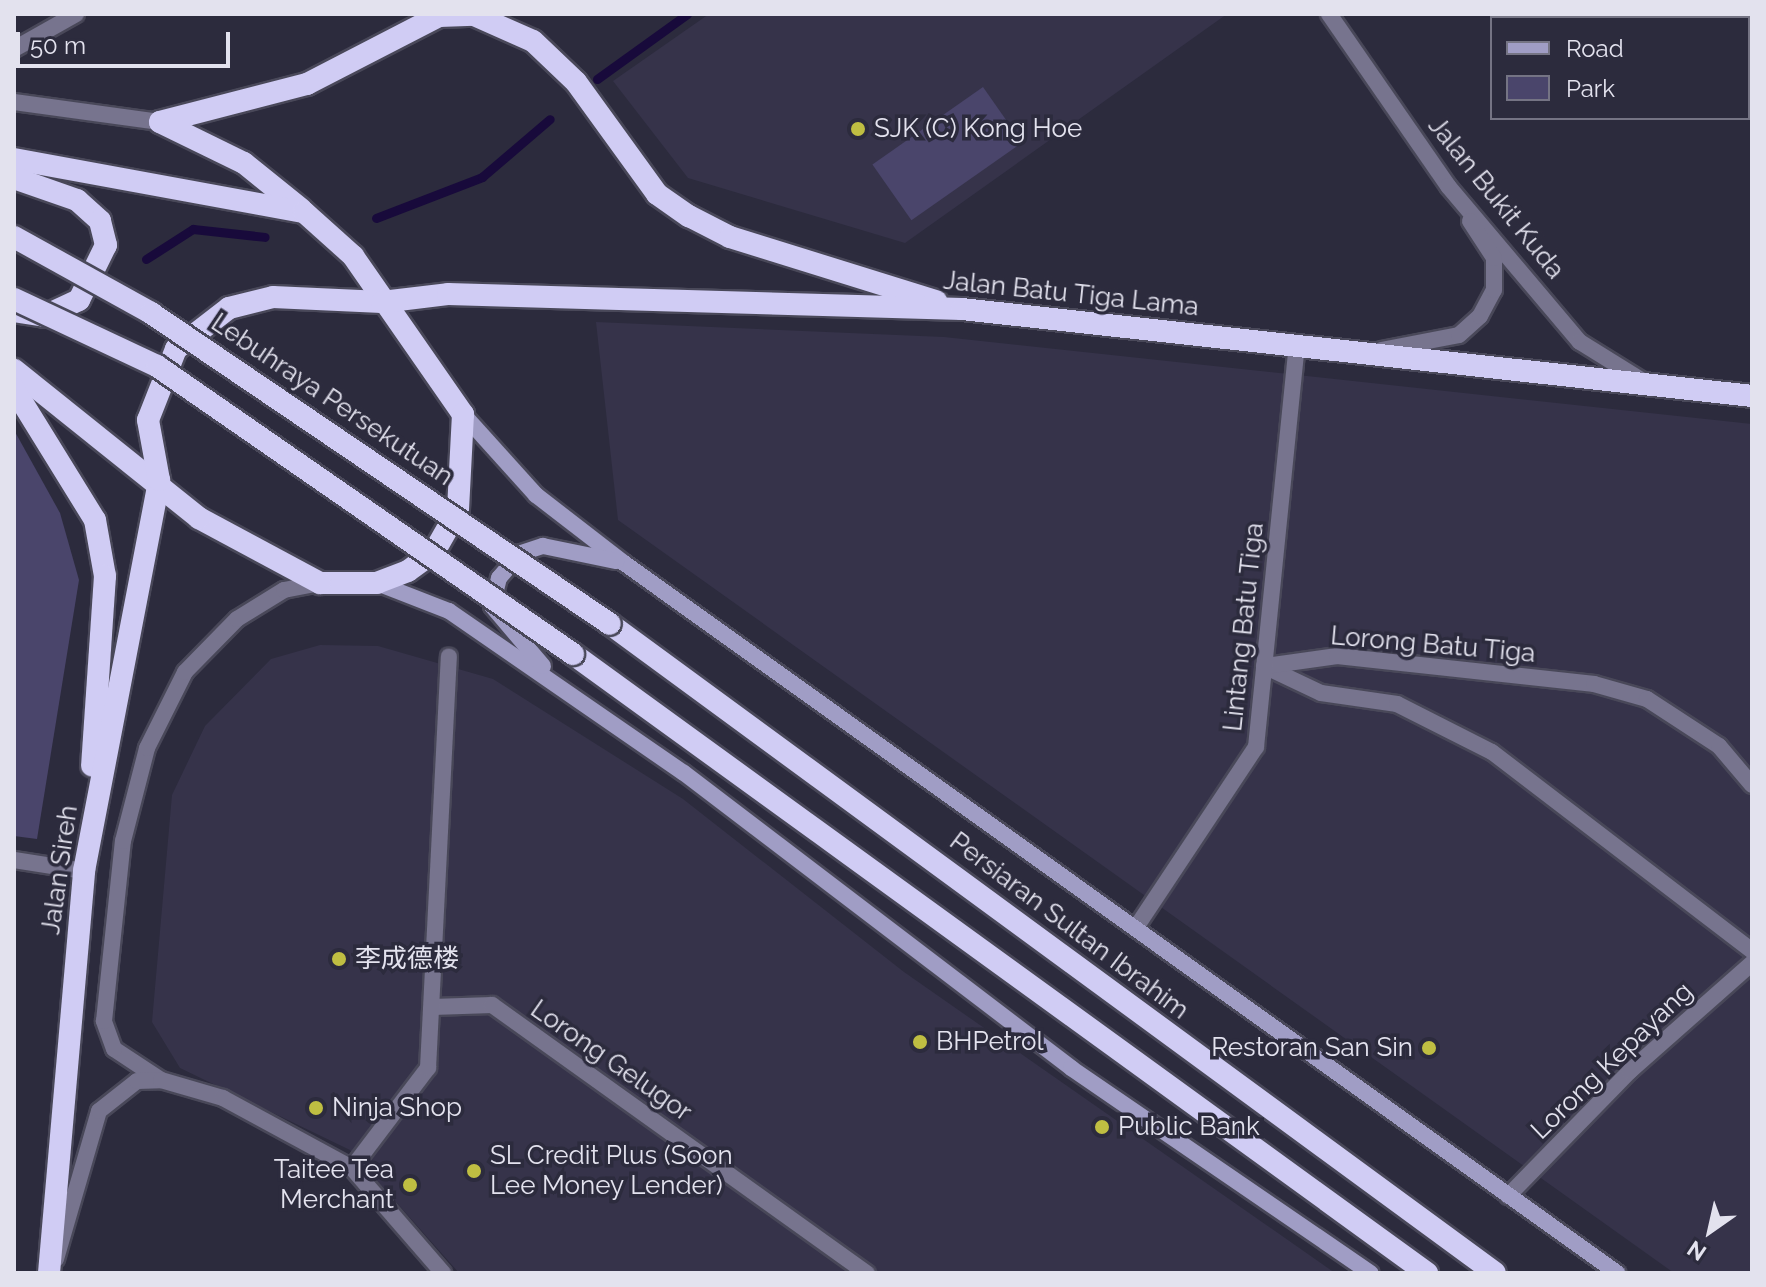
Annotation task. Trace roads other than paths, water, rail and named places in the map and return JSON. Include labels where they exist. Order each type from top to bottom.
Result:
[{"type":"highway","points":[[160,122],[307,84],[439,16],[474,15],[533,41],[576,82],[657,194],[689,216],[730,237],[962,309]]},
{"type":"highway","points":[[14,370],[159,480],[234,542],[320,583],[377,583],[434,552],[458,510],[463,414],[382,302],[353,256],[244,163],[160,122]]},
{"type":"highway","points":[[14,159],[304,212]]},
{"type":"highway","points":[[14,178],[77,200],[100,221],[106,245],[79,300],[45,316],[14,311]]},
{"type":"highway","name":"Lebuhraya Persekutuan","points":[[14,237],[165,322],[610,624]]},
{"type":"highway","name":"Jalan Batu Tiga Lama","points":[[159,480],[148,445],[153,395],[176,349],[199,328],[229,308],[273,297],[382,302],[448,294],[962,309],[1752,396]]},
{"type":"highway","points":[[14,299],[157,366],[573,654],[1427,1273]]},
{"type":"highway","points":[[14,389],[95,520],[105,576],[84,871]]},
{"type":"highway","name":"Jalan Sireh","points":[[50,1273],[84,871],[159,480]]},
{"type":"highway","name":"Persiaran Sultan Ibrahim","points":[[610,624],[1495,1273]]},
{"type":"main road","points":[[463,414],[536,495],[624,563],[1137,926],[1617,1273]]},
{"type":"main road","points":[[592,710],[507,629],[492,591],[521,553],[543,546],[624,563]]},
{"type":"main road","points":[[377,583],[449,611],[592,710],[1071,1068],[1361,1271]]},
{"type":"street","points":[[14,49],[76,14]]},
{"type":"street","name":"Jalan Bukit Kuda","points":[[1329,14],[1448,186],[1580,342],[1652,385]]},
{"type":"street","points":[[14,102],[160,122]]},
{"type":"street","points":[[1364,353],[1459,335],[1494,290],[1494,258],[1448,186]]},
{"type":"street","name":"Lintang Batu Tiga","points":[[1137,926],[1256,747],[1297,346]]},
{"type":"street","points":[[320,583],[284,590],[237,619],[185,672],[147,748],[123,841],[104,1021],[114,1049],[161,1080],[223,1098],[352,1168],[443,1273]]},
{"type":"street","name":"Lorong Batu Tiga","points":[[1264,666],[1337,656],[1594,684],[1647,699],[1719,746],[1752,785]]},
{"type":"street","points":[[352,1168],[428,1068],[449,657]]},
{"type":"street","points":[[1264,666],[1321,693],[1397,704],[1492,752],[1752,951]]},
{"type":"street","points":[[14,860],[84,871]]},
{"type":"street","name":"Lorong Kepayang","points":[[1508,1196],[1630,1071],[1752,963]]},
{"type":"street","name":"Lorong Gelugor","points":[[433,1007],[492,1005],[867,1273]]},
{"type":"street","points":[[50,1273],[99,1111],[137,1081],[161,1080]]},
{"type":"waterway","points":[[597,79],[687,14]]},
{"type":"waterway","points":[[376,218],[482,177],[550,119]]},
{"type":"waterway","points":[[146,259],[193,229],[265,237]]},
{"type":"place","name":"SJK (C) Kong Hoe","points":[[858,129]]},
{"type":"place","name":"李成德楼","points":[[339,959]]},
{"type":"place","name":"BHPetrol","points":[[920,1042]]},
{"type":"place","name":"Restoran San Sin","points":[[1429,1048]]},
{"type":"place","name":"Ninja Shop","points":[[316,1108]]},
{"type":"place","name":"Public Bank","points":[[1102,1127]]},
{"type":"place","name":"SL Credit Plus (Soon Lee Money Lender)","points":[[474,1171]]},
{"type":"place","name":"Taitee Tea Merchant","points":[[410,1185]]}]
